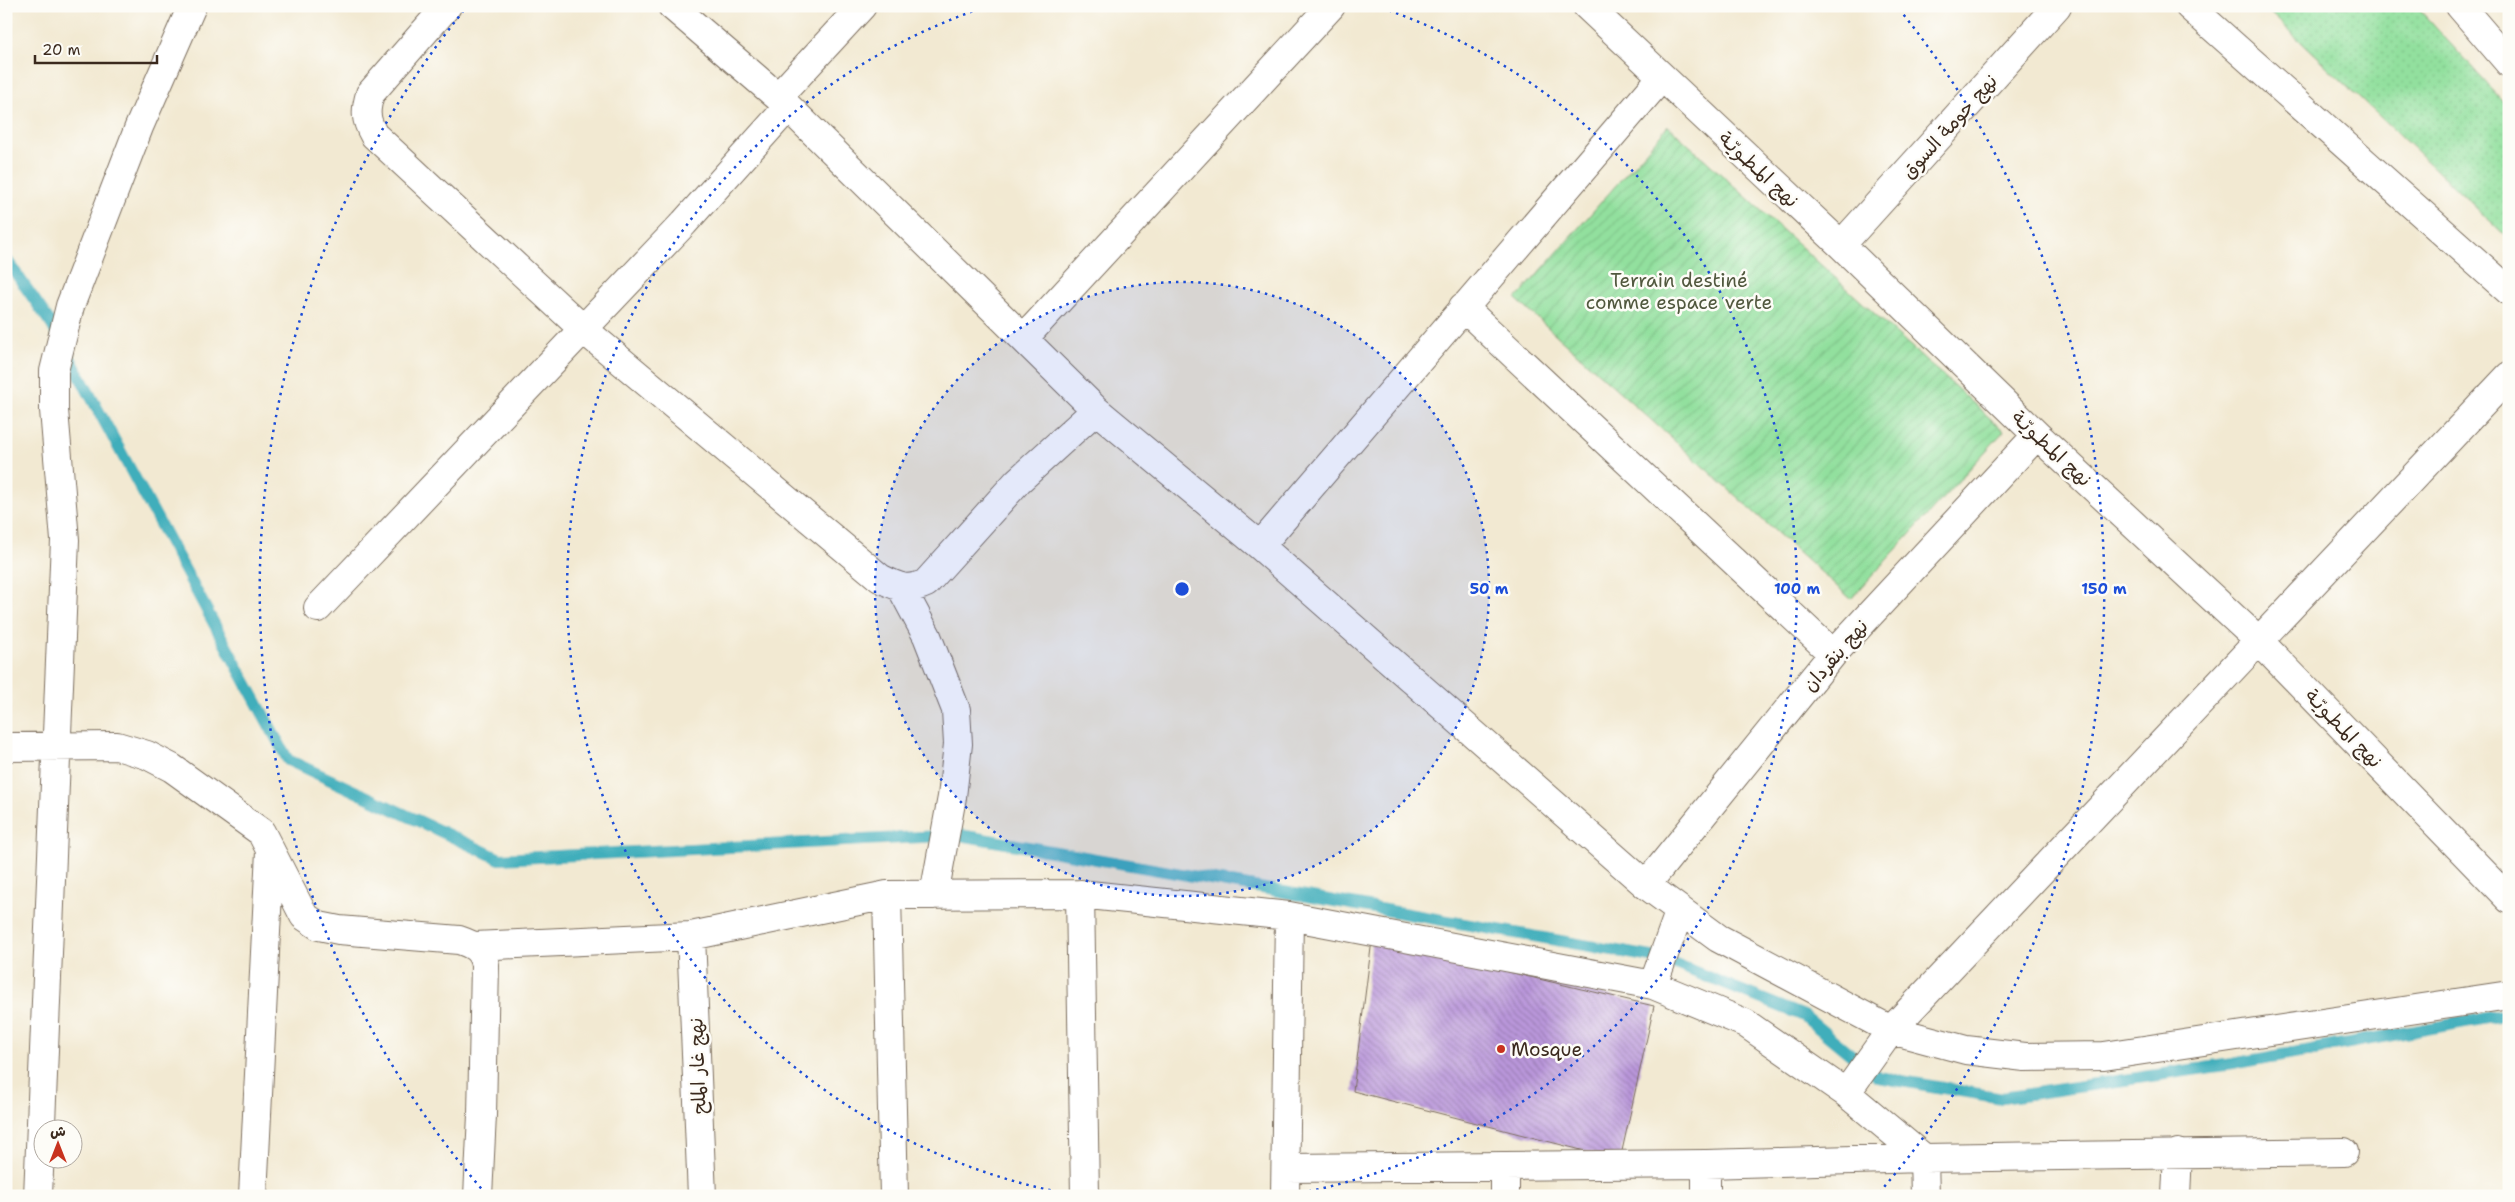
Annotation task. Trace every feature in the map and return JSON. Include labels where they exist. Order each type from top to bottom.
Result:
[{"type":"street","points":[[38,1196],[55,745],[65,540],[54,410],[54,371],[74,297],[139,127],[192,6]]},
{"type":"street","points":[[447,6],[370,94],[365,111],[366,122],[374,135],[583,329],[880,578],[902,589],[915,588],[926,583],[1018,482],[1096,410]]},
{"type":"street","points":[[672,6],[783,102],[1024,337],[1096,410],[1260,546],[1646,885],[1718,938],[1891,1030],[1966,1050],[2025,1058],[2104,1056],[2509,995]]},
{"type":"street","points":[[318,608],[684,223],[862,6]]},
{"type":"street","points":[[1024,337],[1330,6]]},
{"type":"street","name":"نهج المـطـويّـة","points":[[1587,6],[1661,78],[1841,245],[2037,435],[2258,640],[2509,899]]},
{"type":"street","name":"نهج حومة السوق","points":[[1841,245],[2057,6]]},
{"type":"street","points":[[2189,6],[2509,291]]},
{"type":"street","points":[[2460,6],[2509,63]]},
{"type":"street","points":[[1260,546],[1661,78]]},
{"type":"street","points":[[1463,307],[1833,654]]},
{"type":"street","points":[[1846,1093],[1891,1030],[2509,376]]},
{"type":"street","name":"نهج بنقردان","points":[[1646,885],[1833,654],[2037,435]]},
{"type":"street","points":[[902,589],[927,636],[956,710],[958,744],[953,788],[934,894]]},
{"type":"street","points":[[6,746],[117,746],[147,756],[172,768],[261,832],[304,916],[319,926],[339,930],[459,940],[476,946],[691,936],[887,895],[1080,894],[1290,916],[1653,984],[1745,1023],[1846,1093],[1924,1158],[1926,1196]]},
{"type":"street","points":[[253,1196],[270,850]]},
{"type":"street","points":[[1080,894],[1085,1196]]},
{"type":"street","points":[[887,895],[894,1196]]},
{"type":"street","points":[[1653,984],[1680,910]]},
{"type":"street","points":[[1284,1196],[1290,916]]},
{"type":"street","name":"نهج غار الملح","points":[[691,936],[702,1196]]},
{"type":"street","points":[[476,946],[483,955],[484,966],[482,1115],[478,1196]]},
{"type":"street","points":[[1286,1168],[1706,1164],[2178,1153],[2344,1152]]},
{"type":"street","points":[[2176,1196],[2178,1153]]},
{"type":"street","points":[[1706,1164],[1706,1196]]},
{"type":"street","points":[[1505,1166],[1505,1196]]},
{"type":"green space","points":[[2263,6],[2416,6],[2509,108],[2509,239]]},
{"type":"green space","name":"Terrain destiné comme espace verte","points":[[1668,126],[2004,431],[1851,599],[1516,299]]},
{"type":"building","name":"Mosque","points":[[1372,940],[1654,1006],[1620,1160],[1353,1091]]},
{"type":"waterway","points":[[6,259],[52,325],[288,760],[500,859],[960,835],[1663,959],[1804,1016],[1878,1077],[2002,1098],[2232,1064],[2509,1014]]},
{"type":"place","name":"Mosque","points":[[1501,1049]]}]
